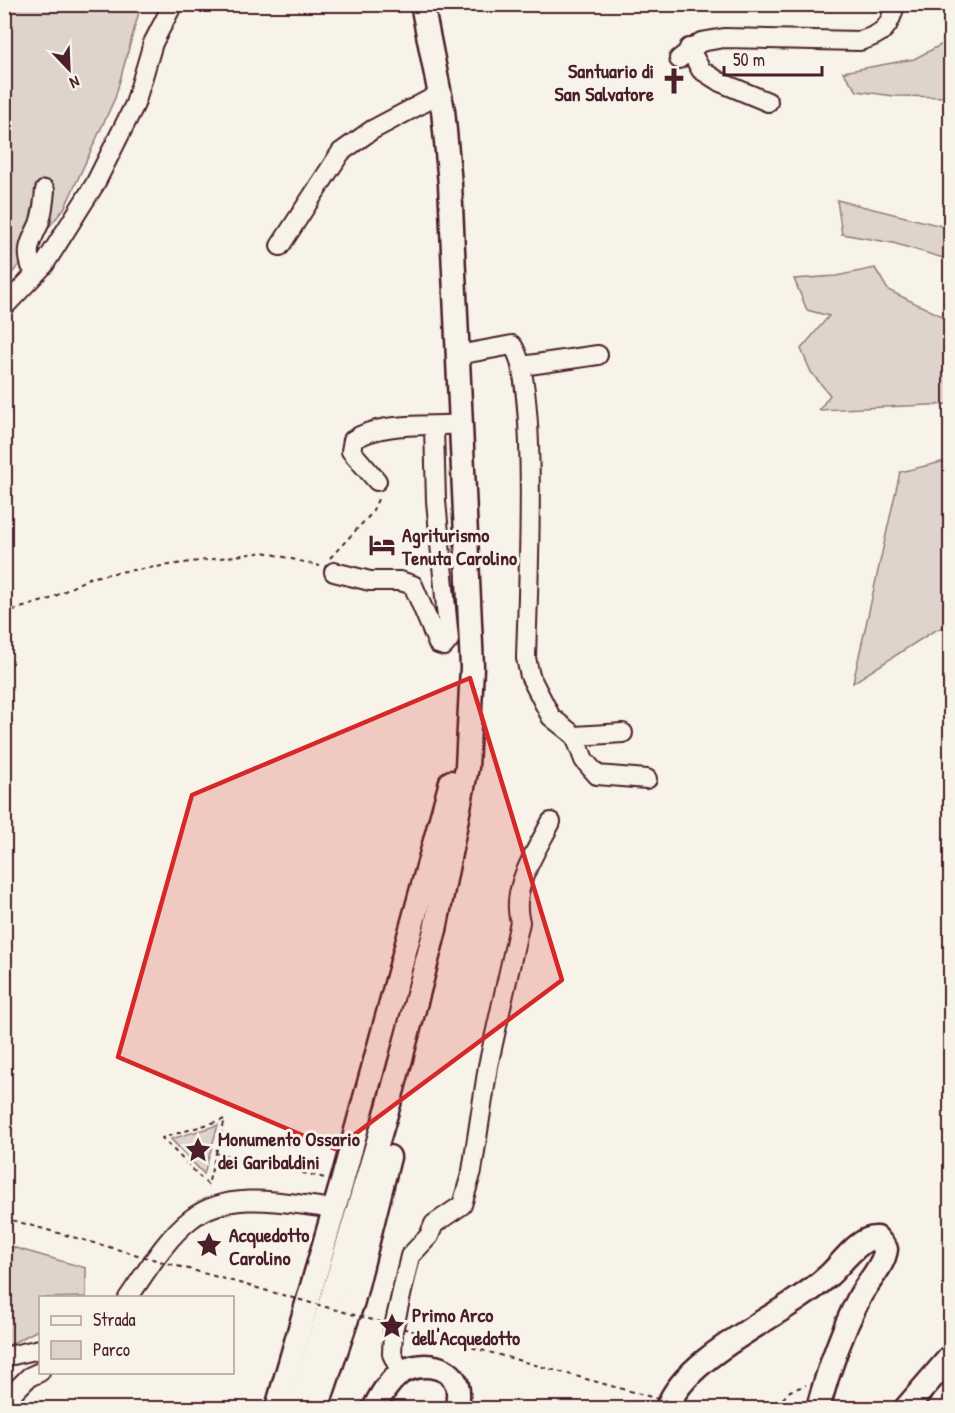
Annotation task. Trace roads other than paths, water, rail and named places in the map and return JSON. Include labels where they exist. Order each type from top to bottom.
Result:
[{"type":"main road","points":[[316,1408],[353,1301],[406,1093],[467,767],[472,667],[450,184],[440,93],[422,4]]},
{"type":"main road","points":[[277,1408],[335,1209],[435,846],[469,710]]},
{"type":"main road","points":[[299,1408],[390,1104],[435,930]]},
{"type":"main road","points":[[667,1408],[676,1389],[697,1368],[826,1278],[862,1242],[871,1237],[877,1238],[886,1249],[884,1257],[859,1298],[818,1408]]},
{"type":"main road","points":[[906,1408],[951,1357]]},
{"type":"main road","points":[[374,1408],[384,1388],[400,1373],[415,1367],[429,1366],[447,1372],[457,1384],[457,1408]]},
{"type":"street","points":[[4,307],[44,265],[95,184],[135,104],[153,43],[173,4]]},
{"type":"street","points":[[768,102],[720,81],[701,69],[684,54],[701,42],[724,38],[861,41],[880,35],[892,19],[895,4]]},
{"type":"street","points":[[280,246],[341,152],[372,130],[440,93]]},
{"type":"street","points":[[44,265],[31,266],[28,255],[29,244],[44,206],[45,190]]},
{"type":"street","points":[[458,355],[512,345],[522,366],[530,450],[526,658],[530,676],[551,717],[575,736],[584,760],[597,775],[647,779]]},
{"type":"street","points":[[522,366],[598,355]]},
{"type":"street","points":[[377,481],[351,451],[353,440],[361,435],[383,430],[461,424]]},
{"type":"street","points":[[328,569],[370,581],[408,582],[413,585],[438,644],[444,646],[449,640],[436,501],[434,427]]},
{"type":"street","points":[[575,736],[623,733]]},
{"type":"street","points":[[400,1373],[392,1354],[393,1331],[410,1256],[429,1236],[434,1224],[462,1205],[472,1172],[488,1066],[520,922],[516,908],[527,867],[551,822]]},
{"type":"street","points":[[129,1296],[178,1231],[189,1220],[209,1208],[248,1201],[335,1209]]},
{"type":"street","points":[[4,1357],[39,1349]]},
{"type":"street","points":[[4,1402],[29,1377],[39,1372]]},
{"type":"place","name":"Santuario di San Salvatore","points":[[674,81]]},
{"type":"place","name":"Agriturismo Tenuta Carolino","points":[[382,545]]},
{"type":"place","name":"Monumento Ossario dei Garibaldini","points":[[198,1150]]},
{"type":"place","name":"Acquedotto Carolino","points":[[209,1245]]},
{"type":"place","name":"Primo Arco dell'Acquedotto","points":[[392,1326]]}]
